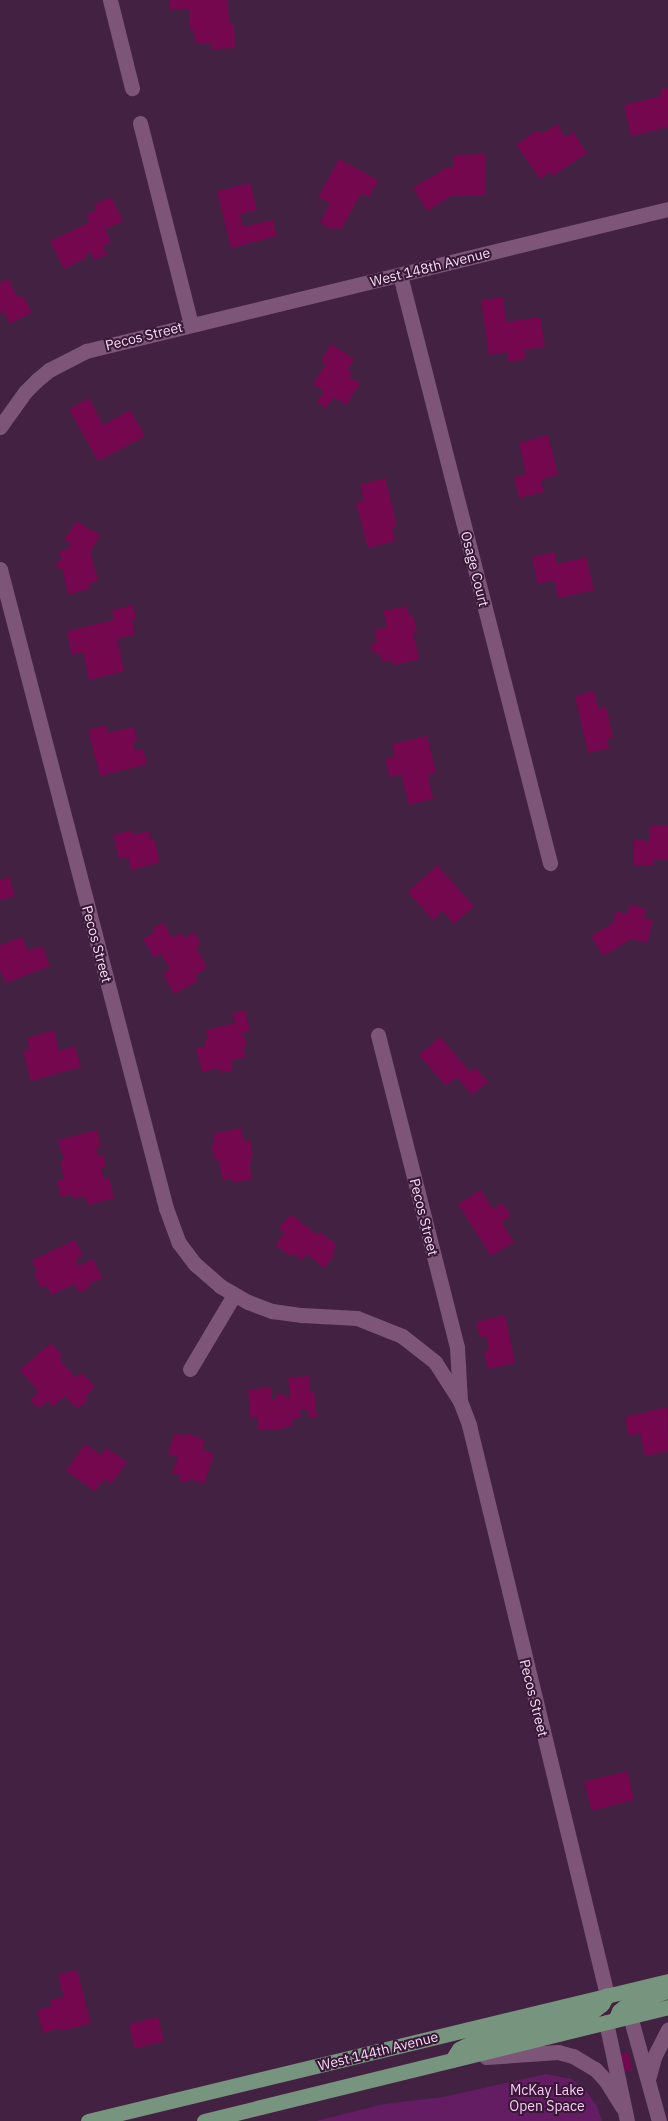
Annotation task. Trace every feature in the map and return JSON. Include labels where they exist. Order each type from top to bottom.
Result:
[{"type":"main road","name":"West 144th Avenue","points":[[88,2121],[668,1981]]},
{"type":"main road","points":[[610,2021],[625,2006],[668,1991]]},
{"type":"main road","points":[[452,2060],[459,2048],[475,2041],[592,2013],[602,2004],[607,1995]]},
{"type":"main road","name":"West 144th Avenue","points":[[204,2121],[668,2007]]},
{"type":"street","points":[[110,0],[132,88]]},
{"type":"street","name":"Pecos Street","points":[[2,420],[37,380],[72,357],[99,347],[191,324],[140,123]]},
{"type":"street","name":"West 148th Avenue","points":[[191,324],[668,209]]},
{"type":"street","name":"Osage Court","points":[[400,275],[550,863]]},
{"type":"street","name":"Pecos Street","points":[[0,569],[166,1208],[179,1243],[195,1264],[234,1295],[272,1311],[302,1315],[346,1316],[382,1326],[402,1336],[426,1353],[446,1376],[460,1400],[469,1425],[607,1995]]},
{"type":"street","name":"Pecos Street","points":[[378,1035],[457,1347],[460,1400]]},
{"type":"street","points":[[190,1369],[234,1295]]},
{"type":"street","points":[[630,2016],[659,2121]]},
{"type":"street","points":[[610,2021],[624,2114]]},
{"type":"street","points":[[648,2077],[654,2057],[668,2029]]},
{"type":"street","points":[[452,2060],[524,2053],[558,2052],[573,2056],[595,2069],[606,2081],[624,2114]]},
{"type":"green space","name":"McKay Lake Open Space","points":[[546,2074],[571,2079],[586,2091],[597,2106],[602,2121],[316,2121],[384,2104],[443,2097]]},
{"type":"building","points":[[170,0],[228,0],[229,24],[234,24],[235,48],[212,49],[212,43],[195,43],[194,30],[190,30],[190,9],[170,10]]},
{"type":"building","points":[[668,88],[668,127],[631,136],[624,105],[661,96],[660,90]]},
{"type":"building","points":[[557,124],[565,137],[573,132],[587,153],[553,176],[551,172],[540,179],[516,145],[535,131],[543,133]]},
{"type":"building","points":[[485,154],[486,195],[451,196],[427,211],[413,188],[448,167],[453,167],[453,155]]},
{"type":"building","points":[[339,159],[378,180],[369,197],[361,193],[341,230],[335,227],[333,230],[320,223],[330,203],[318,197]]},
{"type":"building","points":[[250,183],[257,210],[240,214],[243,227],[273,220],[277,236],[231,248],[217,191]]},
{"type":"building","points":[[111,197],[123,221],[105,229],[111,242],[103,246],[107,255],[94,260],[90,252],[85,255],[86,258],[64,269],[50,241],[90,222],[86,215],[96,210],[94,205]]},
{"type":"building","points":[[8,279],[18,298],[23,296],[32,312],[10,324],[3,311],[0,313],[0,283]]},
{"type":"building","points":[[503,297],[506,322],[540,317],[545,346],[524,350],[526,359],[508,362],[507,352],[489,355],[481,300]]},
{"type":"building","points":[[331,344],[354,359],[348,369],[352,372],[349,377],[360,383],[346,405],[334,397],[326,408],[317,402],[324,391],[313,384],[326,364],[321,361]]},
{"type":"building","points":[[89,398],[103,425],[130,410],[145,436],[98,461],[69,409]]},
{"type":"building","points":[[548,435],[558,475],[541,479],[544,492],[519,498],[514,477],[526,474],[519,443]]},
{"type":"building","points":[[385,478],[397,526],[392,527],[395,541],[368,548],[356,503],[364,501],[360,485]]},
{"type":"building","points":[[76,521],[100,535],[90,552],[98,581],[89,583],[90,589],[68,594],[62,568],[58,569],[56,562],[62,560],[59,551],[70,548],[69,542],[64,540]]},
{"type":"building","points":[[554,552],[557,564],[586,557],[594,590],[558,598],[554,580],[538,584],[532,557]]},
{"type":"building","points":[[133,605],[136,619],[132,620],[135,634],[117,639],[124,671],[89,680],[83,652],[72,655],[67,631],[114,620],[112,610]]},
{"type":"building","points":[[407,606],[409,616],[413,615],[417,632],[413,632],[419,659],[394,665],[392,660],[382,662],[380,654],[373,652],[371,645],[377,641],[374,630],[387,627],[383,611]]},
{"type":"building","points":[[594,691],[598,709],[606,707],[613,737],[607,738],[609,748],[588,753],[575,696]]},
{"type":"building","points":[[106,725],[108,733],[134,727],[137,741],[133,742],[135,751],[143,749],[147,764],[100,776],[88,730]]},
{"type":"building","points":[[427,736],[436,773],[428,775],[433,799],[409,805],[401,774],[390,777],[385,759],[395,757],[392,744]]},
{"type":"building","points":[[649,826],[668,826],[668,860],[654,860],[654,865],[633,865],[634,840],[649,841]]},
{"type":"building","points":[[132,830],[133,835],[149,831],[151,840],[154,839],[160,862],[131,870],[128,857],[119,859],[113,835]]},
{"type":"building","points":[[437,865],[474,906],[454,924],[442,911],[433,920],[408,892]]},
{"type":"building","points":[[9,877],[15,896],[0,900],[0,880]]},
{"type":"building","points":[[630,905],[646,908],[644,918],[653,920],[647,943],[631,939],[603,956],[591,936],[613,923],[616,911],[627,914]]},
{"type":"building","points":[[163,922],[172,938],[181,933],[184,938],[194,932],[201,944],[196,947],[207,968],[195,975],[198,981],[174,994],[163,974],[170,969],[161,954],[154,957],[143,939],[155,932],[153,928]]},
{"type":"building","points":[[22,937],[28,951],[42,946],[50,966],[6,983],[0,970],[0,945]]},
{"type":"building","points":[[245,1010],[250,1031],[240,1034],[245,1037],[247,1044],[243,1048],[246,1057],[231,1060],[233,1070],[221,1073],[220,1068],[202,1072],[196,1048],[206,1046],[205,1040],[208,1039],[206,1030],[235,1023],[232,1014]]},
{"type":"building","points":[[54,1030],[59,1051],[75,1046],[81,1067],[31,1081],[23,1051],[30,1049],[27,1038]]},
{"type":"building","points":[[440,1037],[470,1072],[475,1067],[488,1082],[472,1095],[457,1077],[446,1086],[419,1055]]},
{"type":"building","points":[[241,1128],[244,1141],[250,1140],[253,1156],[250,1156],[252,1164],[249,1164],[252,1179],[233,1183],[232,1178],[223,1180],[218,1159],[215,1160],[211,1145],[215,1144],[213,1134]]},
{"type":"building","points":[[97,1130],[101,1147],[96,1148],[98,1156],[103,1154],[106,1166],[101,1168],[104,1179],[109,1178],[114,1198],[88,1205],[85,1196],[74,1199],[72,1194],[61,1197],[57,1181],[64,1179],[60,1161],[64,1160],[58,1140]]},
{"type":"building","points":[[481,1190],[493,1209],[503,1203],[511,1216],[501,1222],[514,1242],[491,1256],[458,1204]]},
{"type":"building","points":[[291,1214],[317,1235],[320,1232],[337,1245],[332,1252],[335,1255],[324,1268],[307,1254],[302,1260],[294,1254],[292,1257],[275,1245],[285,1233],[279,1228]]},
{"type":"building","points":[[75,1240],[83,1256],[75,1259],[79,1266],[93,1259],[102,1278],[89,1284],[90,1287],[79,1293],[75,1284],[51,1295],[47,1285],[41,1288],[34,1273],[37,1272],[32,1260]]},
{"type":"building","points":[[505,1315],[515,1363],[488,1369],[484,1351],[489,1350],[486,1336],[480,1337],[476,1322]]},
{"type":"building","points":[[51,1343],[63,1356],[59,1359],[76,1378],[82,1373],[95,1387],[85,1397],[88,1400],[77,1409],[65,1396],[53,1407],[48,1401],[39,1409],[30,1400],[39,1392],[20,1370]]},
{"type":"building","points":[[309,1376],[310,1391],[314,1391],[317,1417],[309,1417],[308,1410],[300,1410],[301,1418],[292,1419],[293,1426],[283,1427],[283,1430],[258,1429],[257,1417],[250,1417],[248,1390],[271,1387],[272,1399],[276,1399],[275,1395],[284,1394],[285,1398],[290,1397],[288,1378]]},
{"type":"building","points":[[667,1407],[668,1451],[645,1456],[640,1433],[629,1436],[625,1417]]},
{"type":"building","points":[[175,1433],[185,1436],[186,1433],[205,1440],[202,1449],[214,1454],[204,1484],[190,1479],[188,1483],[179,1480],[181,1476],[172,1473],[178,1457],[168,1454]]},
{"type":"building","points":[[85,1444],[101,1455],[106,1448],[127,1462],[111,1484],[104,1479],[95,1491],[66,1471]]},
{"type":"building","points":[[627,1771],[634,1800],[592,1811],[584,1782]]},
{"type":"building","points":[[77,1970],[91,2023],[61,2031],[60,2028],[43,2033],[37,2010],[52,2006],[50,2000],[64,1997],[58,1975]]},
{"type":"building","points":[[158,2017],[164,2041],[135,2049],[129,2024]]},
{"type":"building","points":[[628,2052],[632,2070],[622,2072],[618,2054]]}]
